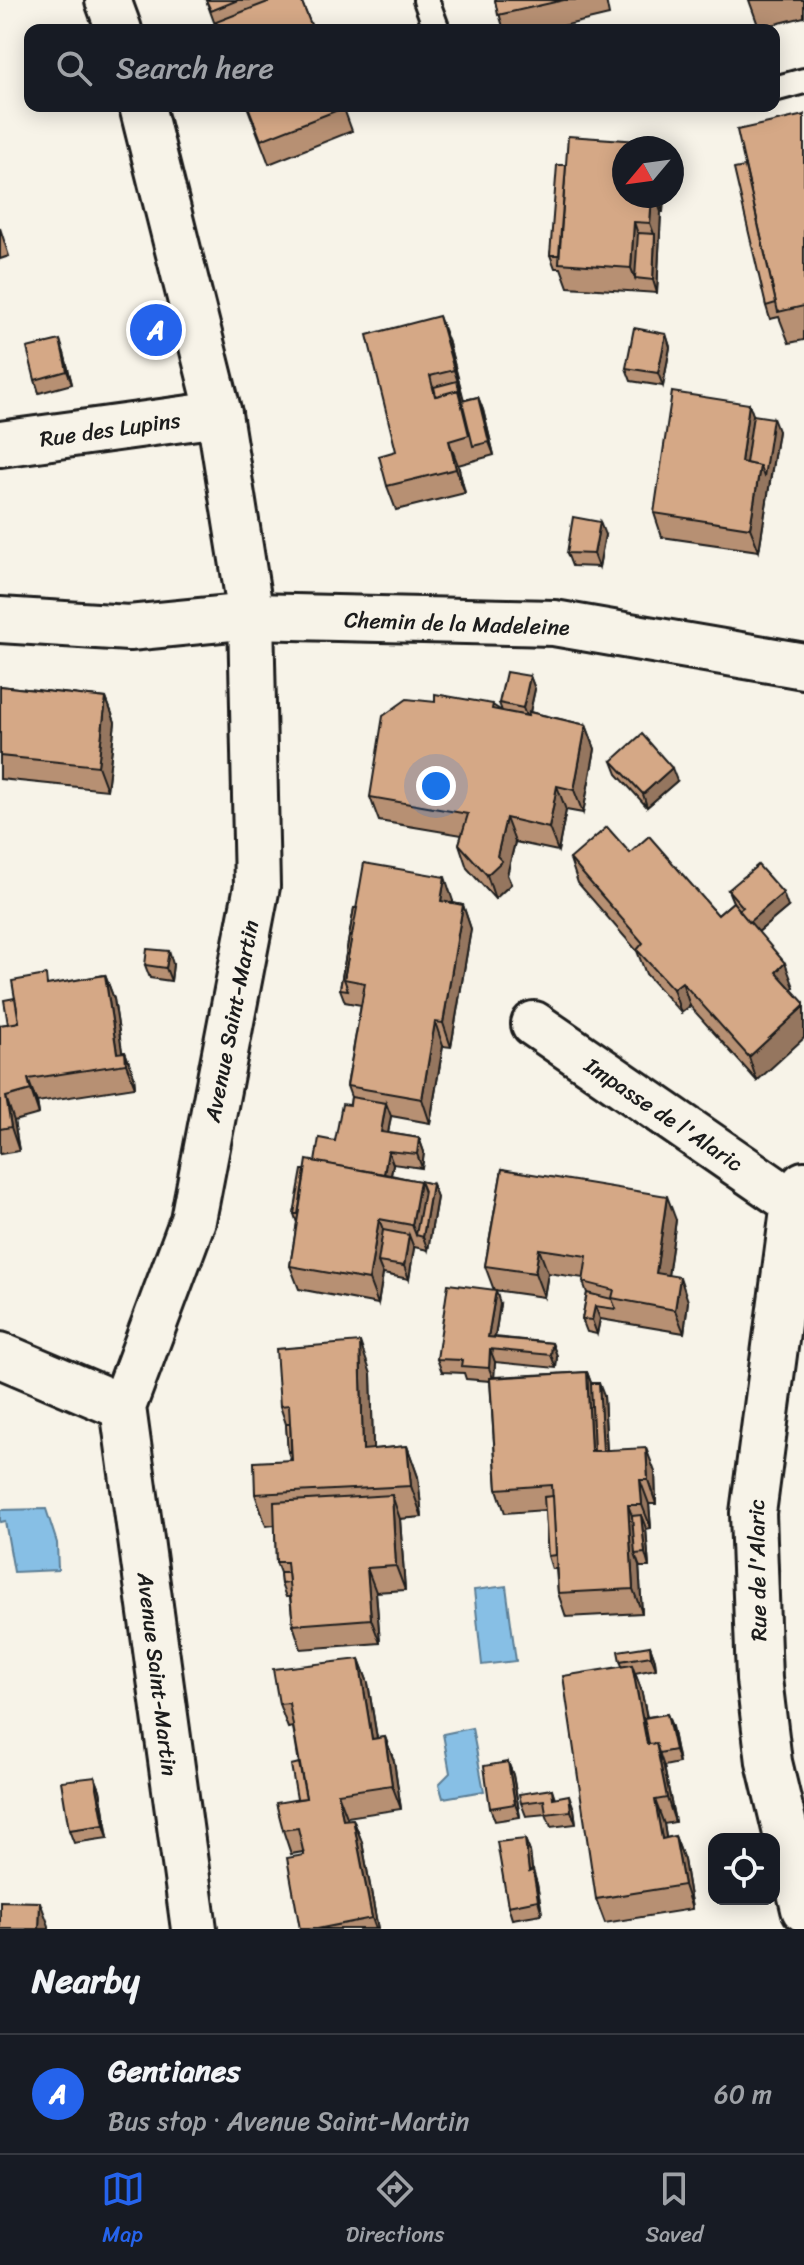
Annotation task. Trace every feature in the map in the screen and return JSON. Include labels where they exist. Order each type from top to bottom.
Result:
[{"type":"street","points":[[108,0],[117,24]]},
{"type":"street","name":"Avenue Saint-Martin","points":[[144,112],[219,414],[251,616],[257,886],[193,1220],[123,1407],[194,1929]]},
{"type":"street","name":"Rue des Lupins","points":[[0,444],[219,414]]},
{"type":"street","points":[[0,620],[129,628],[251,616]]},
{"type":"street","name":"Chemin de la Madeleine","points":[[251,616],[554,623],[804,666]]},
{"type":"street","name":"Impasse de l'Alaric","points":[[534,1024],[799,1194]]},
{"type":"street","name":"Rue de l'Alaric","points":[[799,1194],[753,1513],[759,1679],[768,1748],[804,1909]]},
{"type":"street","points":[[0,1355],[123,1407]]},
{"type":"lane","points":[[426,0],[435,24]]},
{"type":"lane","points":[[780,87],[804,81]]},
{"type":"water","points":[[46,1509],[57,1543],[58,1570],[14,1572],[5,1521],[0,1522],[0,1510]]},
{"type":"water","points":[[506,1586],[516,1661],[482,1665],[474,1590]]},
{"type":"water","points":[[472,1728],[484,1791],[443,1798],[439,1784],[450,1773],[443,1734]]},
{"type":"building","points":[[206,0],[238,0],[211,11]]},
{"type":"building","points":[[273,0],[301,0],[311,24],[217,24]]},
{"type":"building","points":[[495,0],[564,0],[498,15]]},
{"type":"building","points":[[250,112],[333,112],[261,140]]},
{"type":"building","points":[[804,115],[804,306],[778,312],[737,130]]},
{"type":"building","points":[[568,136],[612,139],[612,208],[651,208],[650,223],[634,222],[631,268],[559,263]]},
{"type":"building","points":[[557,165],[566,165],[559,255],[550,255]]},
{"type":"building","points":[[745,167],[776,303],[766,306],[734,169]]},
{"type":"building","points":[[638,233],[655,234],[653,280],[635,278]]},
{"type":"building","points":[[439,316],[454,370],[430,376],[435,396],[458,390],[469,435],[449,441],[456,469],[387,486],[379,456],[396,451],[367,335]]},
{"type":"building","points":[[634,328],[666,334],[658,373],[626,368]]},
{"type":"building","points":[[60,340],[67,371],[35,380],[27,348]]},
{"type":"building","points":[[457,381],[462,401],[458,390],[436,396],[434,387]]},
{"type":"building","points":[[672,392],[749,404],[741,462],[760,466],[750,528],[654,513]]},
{"type":"building","points":[[478,397],[489,442],[473,446],[462,401]]},
{"type":"building","points":[[753,415],[773,418],[764,477],[760,466],[746,463]]},
{"type":"building","points":[[573,517],[600,522],[594,554],[567,553]]},
{"type":"building","points":[[506,672],[530,676],[523,708],[499,703]]},
{"type":"building","points":[[0,686],[106,698],[98,766],[0,756]]},
{"type":"building","points":[[435,694],[493,704],[492,709],[528,716],[529,712],[586,725],[574,790],[557,786],[549,828],[506,818],[497,856],[502,861],[487,875],[459,844],[468,814],[370,797],[383,716],[407,699],[435,702]]},
{"type":"building","points":[[642,734],[672,768],[643,794],[612,761]]},
{"type":"building","points":[[607,827],[630,853],[649,836],[718,915],[733,902],[785,963],[776,972],[804,1006],[749,1057],[682,982],[673,989],[637,950],[643,943],[570,859]]},
{"type":"building","points":[[364,863],[445,877],[441,901],[463,905],[443,1023],[435,1022],[422,1099],[347,1086],[365,983],[344,979]]},
{"type":"building","points":[[758,865],[783,893],[749,922],[739,910],[743,907],[728,890]]},
{"type":"building","points":[[354,908],[357,908],[344,979],[348,990],[340,989]]},
{"type":"building","points":[[147,949],[169,951],[166,968],[145,965]]},
{"type":"building","points":[[46,975],[47,985],[105,975],[117,1053],[125,1052],[126,1064],[28,1079],[31,1090],[6,1097],[11,1127],[0,1129],[0,1025],[19,1022],[12,981]]},
{"type":"building","points":[[15,998],[19,1022],[8,1024],[4,1000]]},
{"type":"building","points":[[351,1097],[386,1103],[381,1132],[419,1138],[417,1154],[388,1151],[384,1174],[315,1162],[319,1138],[335,1141],[342,1104],[350,1105]]},
{"type":"building","points":[[307,1160],[420,1181],[412,1225],[379,1219],[369,1280],[290,1266]]},
{"type":"building","points":[[502,1169],[667,1196],[656,1273],[680,1277],[675,1310],[612,1298],[614,1290],[583,1282],[587,1256],[539,1249],[535,1273],[485,1266]]},
{"type":"building","points":[[302,1170],[305,1170],[298,1214],[294,1214]]},
{"type":"building","points":[[420,1181],[432,1184],[423,1237],[416,1235],[424,1191]]},
{"type":"building","points":[[383,1230],[409,1235],[404,1266],[378,1262]]},
{"type":"building","points":[[448,1284],[496,1290],[488,1337],[552,1343],[551,1355],[490,1349],[489,1368],[461,1366],[462,1360],[437,1359]]},
{"type":"building","points":[[587,1293],[612,1299],[616,1309],[595,1306],[592,1320],[582,1319]]},
{"type":"building","points":[[360,1342],[363,1450],[407,1446],[411,1486],[255,1494],[254,1462],[292,1460],[289,1405],[280,1406],[276,1349]]},
{"type":"building","points":[[587,1372],[591,1451],[646,1448],[648,1480],[640,1480],[642,1505],[628,1505],[633,1589],[558,1593],[552,1485],[497,1489],[490,1378]]},
{"type":"building","points":[[591,1383],[599,1383],[603,1451],[594,1451]]},
{"type":"building","points":[[286,1424],[290,1424],[291,1452],[288,1452]]},
{"type":"building","points":[[392,1495],[396,1566],[367,1568],[371,1619],[293,1625],[287,1562],[276,1562],[274,1502]]},
{"type":"building","points":[[553,1496],[556,1555],[548,1556],[544,1497]]},
{"type":"building","points":[[641,1515],[645,1553],[635,1554],[632,1516]]},
{"type":"building","points":[[280,1573],[288,1573],[289,1583],[281,1584]]},
{"type":"building","points":[[650,1646],[651,1656],[620,1661],[618,1651]]},
{"type":"building","points":[[359,1659],[372,1739],[385,1737],[392,1785],[338,1793],[343,1820],[353,1819],[372,1918],[317,1929],[300,1929],[287,1858],[304,1855],[298,1828],[283,1830],[276,1803],[306,1798],[289,1703],[279,1704],[273,1669]]},
{"type":"building","points":[[632,1665],[647,1744],[656,1743],[667,1798],[655,1800],[662,1839],[675,1836],[684,1885],[596,1899],[563,1676]]},
{"type":"building","points":[[667,1714],[675,1750],[659,1753],[656,1743],[649,1744],[644,1718]]},
{"type":"building","points":[[508,1762],[515,1804],[490,1808],[484,1766]]},
{"type":"building","points":[[299,1763],[306,1798],[297,1799],[291,1765]]},
{"type":"building","points":[[95,1777],[104,1825],[69,1830],[61,1781]]},
{"type":"building","points":[[552,1789],[553,1798],[569,1795],[571,1811],[546,1814],[544,1800],[521,1803],[519,1794]]},
{"type":"building","points":[[525,1839],[529,1872],[533,1870],[538,1900],[508,1906],[497,1842]]},
{"type":"building","points":[[0,1901],[40,1902],[39,1929],[0,1929]]},
{"type":"place","name":"Gentianes","points":[[156,330]]}]
